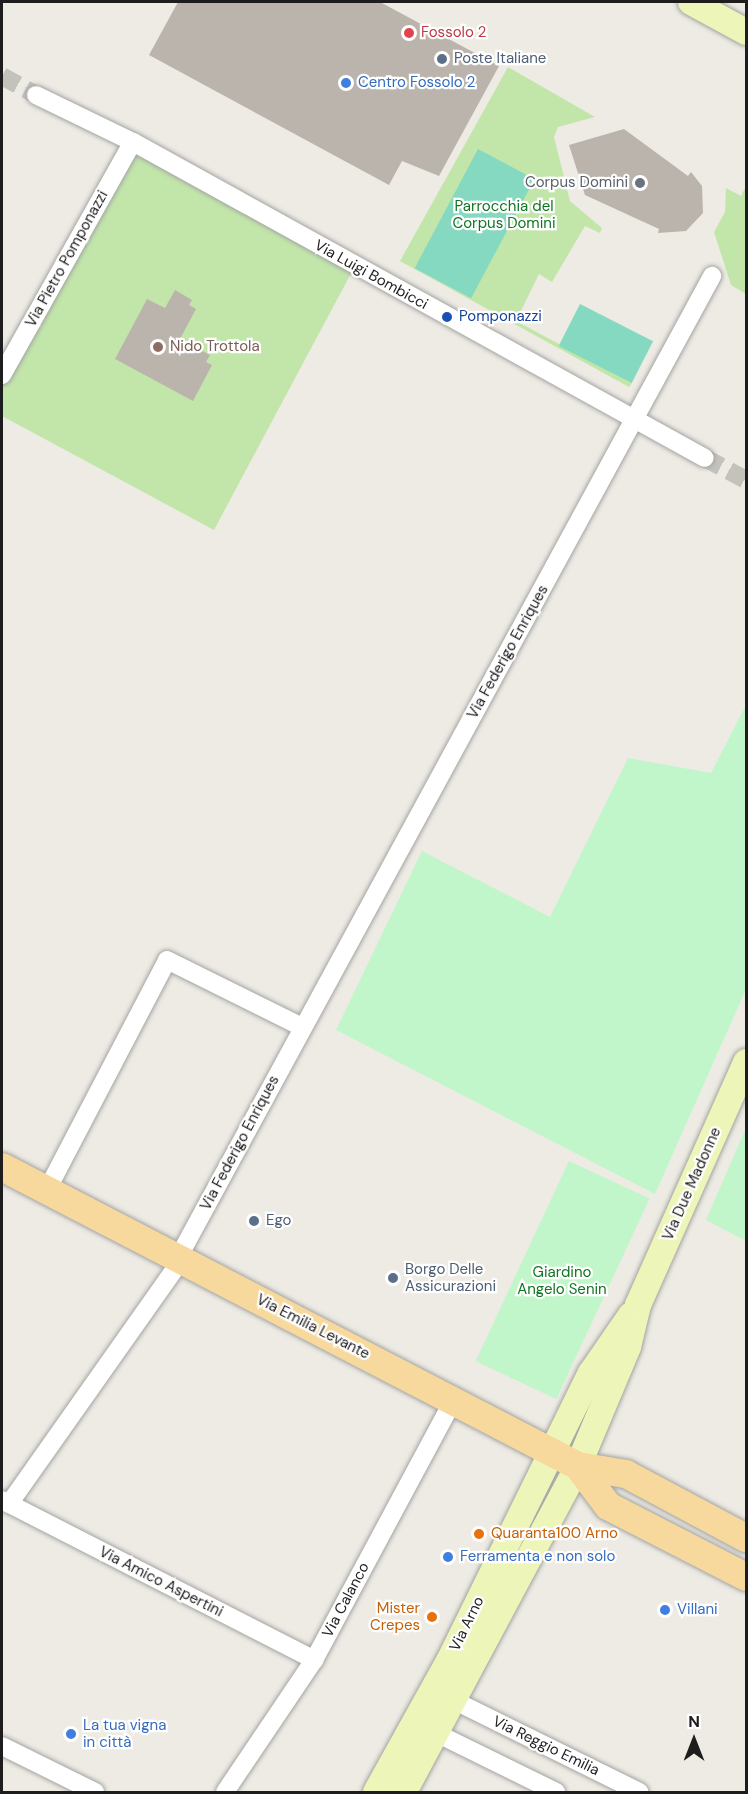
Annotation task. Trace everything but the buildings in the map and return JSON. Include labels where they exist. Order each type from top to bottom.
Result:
[{"type":"main road","name":"Via Emilia Levante","points":[[2,1167],[454,1399],[578,1466]]},
{"type":"main road","points":[[578,1466],[626,1474],[747,1538]]},
{"type":"main road","points":[[578,1466],[608,1506],[747,1577]]},
{"type":"street","points":[[691,2],[747,32]]},
{"type":"street","name":"Via Luigi Bombicci","points":[[36,95],[133,142],[635,423],[705,458]]},
{"type":"street","name":"Via Pietro Pomponazzi","points":[[2,375],[133,142]]},
{"type":"street","name":"Via Federigo Enriques","points":[[180,1259],[302,1027],[635,423],[712,276]]},
{"type":"street","points":[[47,1190],[167,960],[302,1027]]},
{"type":"street","name":"Via Due Madonne","points":[[550,1452],[591,1373],[638,1305],[747,1062]]},
{"type":"street","name":"Via Amico Aspertini","points":[[180,1259],[5,1502],[314,1660]]},
{"type":"street","name":"Via Due Madonne","points":[[578,1466],[628,1347],[638,1305]]},
{"type":"street","name":"Via Calanco","points":[[225,1792],[314,1660],[454,1399]]},
{"type":"street","name":"Via Arno","points":[[376,1792],[450,1659],[550,1452]]},
{"type":"street","name":"Via Arno","points":[[404,1792],[578,1466]]},
{"type":"street","name":"Via Reggio Emilia","points":[[453,1700],[639,1792]]},
{"type":"street","points":[[436,1733],[556,1792]]},
{"type":"street","points":[[2,1746],[95,1792]]},
{"type":"green space","name":"Parrocchia del Corpus Domini","points":[[508,67],[595,117],[558,127],[554,137],[570,201],[602,228],[600,233],[585,226],[552,282],[539,274],[516,321],[632,383],[629,387],[400,261]]},
{"type":"green space","points":[[133,142],[355,266],[214,530],[2,416],[2,375]]},
{"type":"green space","name":"Corpus Domini","points":[[478,149],[535,179],[471,298],[415,268]]},
{"type":"green space","points":[[746,186],[746,294],[731,285],[714,232],[725,212],[726,188],[741,196]]},
{"type":"green space","points":[[580,304],[653,341],[632,383],[559,346]]},
{"type":"green space","points":[[746,705],[746,989],[655,1194],[336,1030],[422,851],[550,917],[628,758],[711,773]]},
{"type":"green space","points":[[746,1128],[746,1241],[706,1220]]},
{"type":"green space","name":"Giardino Angelo Senin","points":[[569,1161],[650,1199],[556,1399],[476,1361]]},
{"type":"tunnel","points":[[2,76],[36,95]]},
{"type":"tunnel","points":[[705,458],[746,480]]},
{"type":"place","name":"Fossolo 2","points":[[409,33]]},
{"type":"place","name":"Poste Italiane","points":[[442,59]]},
{"type":"place","name":"Centro Fossolo 2","points":[[346,83]]},
{"type":"place","name":"Corpus Domini","points":[[640,183]]},
{"type":"place","name":"Pomponazzi","points":[[447,317]]},
{"type":"place","name":"Nido Trottola","points":[[158,347]]},
{"type":"place","name":"Ego","points":[[254,1221]]},
{"type":"place","name":"Borgo Delle Assicurazioni","points":[[393,1278]]},
{"type":"place","name":"Quaranta100 Arno","points":[[479,1534]]},
{"type":"place","name":"Ferramenta e non solo","points":[[448,1557]]},
{"type":"place","name":"Villani","points":[[665,1610]]},
{"type":"place","name":"Mister Crepes","points":[[432,1617]]},
{"type":"place","name":"La tua vigna in città","points":[[71,1734]]}]
